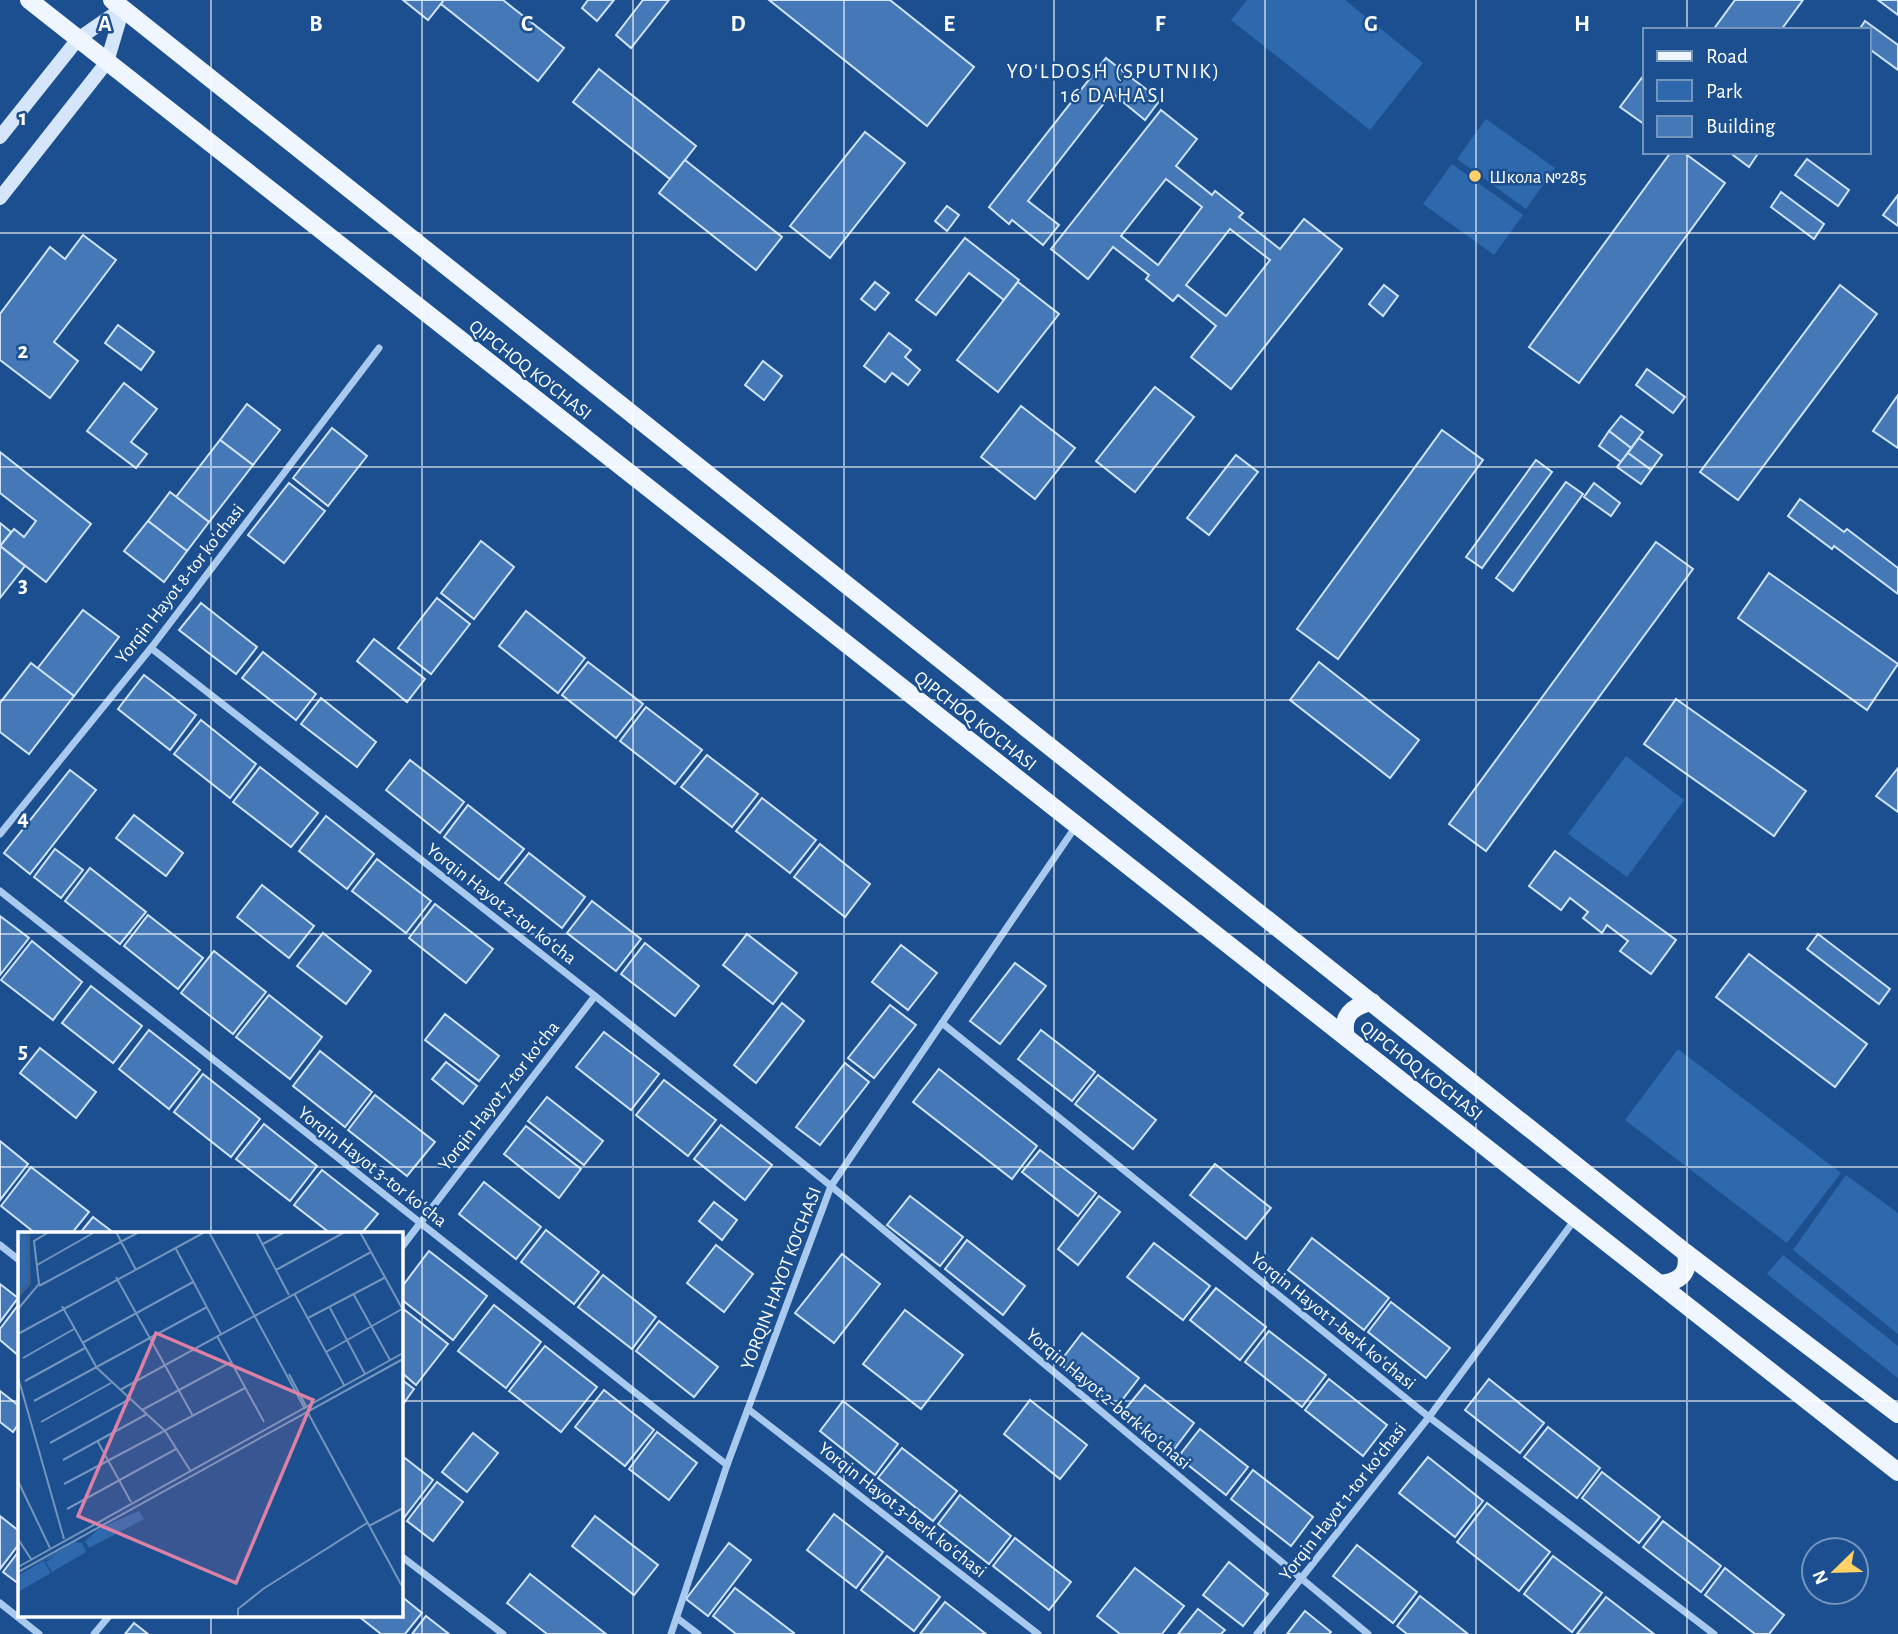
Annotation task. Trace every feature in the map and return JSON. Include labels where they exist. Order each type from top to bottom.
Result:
[{"type":"main road","name":"QIPCHOQ KO'CHASI","points":[[29,0],[1898,1472]]},
{"type":"main road","name":"QIPCHOQ KO'CHASI","points":[[118,4],[1686,1253],[1898,1414]]},
{"type":"main road","points":[[0,137],[78,39],[118,4]]},
{"type":"main road","points":[[0,198],[107,62],[118,4]]},
{"type":"main road","points":[[1346,1037],[1344,1024],[1348,1013],[1358,1006],[1372,1002]]},
{"type":"main road","points":[[1660,1284],[1672,1283],[1682,1277],[1687,1267],[1686,1253]]},
{"type":"street","name":"Yorqin Hayot 8-tor koʻchasi","points":[[0,834],[151,648],[379,348]]},
{"type":"street","name":"Yorqin Hayot 2-tor koʻcha","points":[[151,648],[595,996],[831,1186]]},
{"type":"street","name":"YORQIN HAYOT KO'CHASI","points":[[671,1634],[727,1465],[831,1186],[1077,825]]},
{"type":"street","name":"Yorqin Hayot 3-tor koʻcha","points":[[0,891],[727,1465]]},
{"type":"street","name":"Yorqin Hayot 7-tor koʻcha","points":[[402,1247],[595,996]]},
{"type":"street","name":"Yorqin Hayot 1-berk koʻchasi","points":[[942,1023],[1429,1417],[1714,1634]]},
{"type":"street","name":"Yorqin Hayot 2-berk koʻchasi","points":[[831,1186],[1368,1634]]},
{"type":"street","name":"Yorqin Hayot 1-tor koʻchasi","points":[[1257,1634],[1429,1417],[1576,1218]]},
{"type":"street","points":[[0,1245],[18,1259]]},
{"type":"street","name":"Yorqin Hayot 3-berk koʻchasi","points":[[748,1409],[1038,1634]]},
{"type":"street","points":[[402,1557],[503,1634]]},
{"type":"street","points":[[0,1603],[40,1634]]},
{"type":"street","points":[[94,1634],[109,1616]]},
{"type":"street","points":[[677,1618],[698,1634]]},
{"type":"green space","points":[[1247,0],[1345,0],[1423,63],[1370,130],[1231,20]]},
{"type":"green space","points":[[1486,119],[1555,168],[1526,209],[1457,159]]},
{"type":"green space","points":[[1452,164],[1523,215],[1494,255],[1423,204]]},
{"type":"green space","points":[[1626,756],[1684,800],[1627,877],[1568,834]]},
{"type":"green space","points":[[1678,1049],[1841,1173],[1787,1243],[1625,1120]]},
{"type":"green space","points":[[1846,1175],[1898,1213],[1898,1334],[1793,1250]]},
{"type":"green space","points":[[1783,1255],[1898,1346],[1898,1378],[1767,1274]]},
{"type":"building","points":[[403,0],[444,0],[428,20]]},
{"type":"building","points":[[444,0],[503,0],[564,48],[538,81],[441,4]]},
{"type":"building","points":[[588,0],[614,0],[597,21],[582,8]]},
{"type":"building","points":[[643,0],[669,0],[631,48],[616,35]]},
{"type":"building","points":[[769,0],[890,0],[974,67],[927,126]]},
{"type":"building","points":[[1735,0],[1803,0],[1782,28],[1714,28]]},
{"type":"building","points":[[1878,0],[1898,0],[1898,15]]},
{"type":"building","points":[[1865,21],[1898,45],[1898,70],[1870,49],[1870,28],[1860,28]]},
{"type":"building","points":[[1106,58],[1160,100],[1145,120],[1112,93],[1028,201],[1059,225],[1043,245],[1012,220],[1009,224],[989,207]]},
{"type":"building","points":[[599,69],[696,146],[670,179],[573,102]]},
{"type":"building","points":[[1643,76],[1643,123],[1620,107]]},
{"type":"building","points":[[1161,110],[1197,139],[1176,166],[1212,195],[1215,191],[1243,213],[1239,217],[1280,249],[1304,219],[1342,249],[1231,389],[1191,357],[1216,326],[1178,295],[1173,301],[1146,279],[1149,275],[1113,247],[1088,279],[1051,249]],"holes":[[[1166,179],[1202,207],[1158,265],[1121,236]],[[1230,229],[1270,260],[1226,316],[1186,285]]]},
{"type":"building","points":[[865,132],[905,163],[830,258],[790,226]]},
{"type":"building","points":[[1670,154],[1686,154],[1725,183],[1579,383],[1529,347]]},
{"type":"building","points":[[1732,154],[1758,154],[1749,167]]},
{"type":"building","points":[[1807,159],[1849,190],[1838,206],[1795,175]]},
{"type":"building","points":[[685,160],[782,237],[756,270],[659,193]]},
{"type":"building","points":[[1781,192],[1824,224],[1814,239],[1771,207]]},
{"type":"building","points":[[1898,195],[1898,226],[1883,215]]},
{"type":"building","points":[[947,206],[959,215],[947,231],[935,221]]},
{"type":"building","points":[[83,235],[116,260],[54,342],[78,361],[50,398],[0,360],[0,314],[50,247],[65,259]]},
{"type":"building","points":[[965,238],[1019,280],[1004,300],[969,273],[936,315],[916,300]]},
{"type":"building","points":[[875,282],[889,293],[875,310],[861,299]]},
{"type":"building","points":[[1018,282],[1059,314],[998,392],[957,360]]},
{"type":"building","points":[[1384,285],[1398,296],[1383,316],[1369,304]]},
{"type":"building","points":[[1840,285],[1877,314],[1738,500],[1700,472]]},
{"type":"building","points":[[118,325],[154,352],[141,370],[105,343]]},
{"type":"building","points":[[889,333],[911,350],[905,357],[920,370],[908,385],[892,373],[885,382],[864,366]]},
{"type":"building","points":[[763,361],[782,376],[764,400],[745,385]]},
{"type":"building","points":[[1647,369],[1685,397],[1673,413],[1636,385]]},
{"type":"building","points":[[124,383],[157,409],[131,442],[147,454],[136,468],[87,431]]},
{"type":"building","points":[[1155,387],[1194,417],[1135,492],[1096,461]]},
{"type":"building","points":[[1898,395],[1898,448],[1873,431]]},
{"type":"building","points":[[247,404],[280,430],[253,465],[220,440]]},
{"type":"building","points":[[1021,406],[1075,448],[1035,499],[981,457]]},
{"type":"building","points":[[1621,416],[1643,432],[1631,448],[1609,431]]},
{"type":"building","points":[[332,428],[367,456],[328,506],[293,478]]},
{"type":"building","points":[[1442,430],[1483,460],[1338,659],[1297,629]]},
{"type":"building","points":[[1609,431],[1631,448],[1621,462],[1599,446]]},
{"type":"building","points":[[1639,438],[1662,455],[1651,470],[1628,453]]},
{"type":"building","points":[[220,440],[253,465],[209,522],[176,497]]},
{"type":"building","points":[[0,452],[91,524],[46,582],[0,546],[14,529],[24,537],[36,521],[0,493]]},
{"type":"building","points":[[1628,453],[1651,470],[1641,484],[1617,467]]},
{"type":"building","points":[[1236,455],[1258,472],[1209,535],[1187,518]]},
{"type":"building","points":[[1536,460],[1552,472],[1482,568],[1466,557]]},
{"type":"building","points":[[1566,482],[1583,494],[1513,591],[1496,578]]},
{"type":"building","points":[[289,483],[325,511],[284,563],[248,535]]},
{"type":"building","points":[[1594,483],[1620,503],[1611,516],[1584,497]]},
{"type":"building","points":[[170,492],[209,522],[187,551],[148,521]]},
{"type":"building","points":[[1800,499],[1844,532],[1847,529],[1898,568],[1898,594],[1834,546],[1832,549],[1788,516]]},
{"type":"building","points":[[148,521],[187,551],[164,582],[124,551]]},
{"type":"building","points":[[0,523],[11,532],[0,546]]},
{"type":"building","points":[[481,541],[514,567],[474,619],[441,593]]},
{"type":"building","points":[[1656,542],[1693,569],[1486,851],[1449,824]]},
{"type":"building","points":[[0,546],[25,566],[0,598]]},
{"type":"building","points":[[1769,573],[1898,664],[1867,710],[1738,618]]},
{"type":"building","points":[[437,598],[470,624],[431,674],[398,648]]},
{"type":"building","points":[[201,603],[257,647],[236,674],[179,630]]},
{"type":"building","points":[[83,610],[119,637],[74,696],[37,669]]},
{"type":"building","points":[[526,611],[585,658],[558,693],[499,646]]},
{"type":"building","points":[[374,639],[425,679],[407,702],[357,661]]},
{"type":"building","points":[[263,652],[316,694],[296,720],[242,678]]},
{"type":"building","points":[[588,662],[643,704],[616,738],[562,695]]},
{"type":"building","points":[[1319,662],[1419,740],[1390,778],[1290,700]]},
{"type":"building","points":[[31,663],[74,696],[29,754],[0,732],[0,703]]},
{"type":"building","points":[[144,675],[196,715],[170,750],[118,709]]},
{"type":"building","points":[[321,698],[376,742],[357,767],[301,724]]},
{"type":"building","points":[[1676,699],[1806,791],[1774,836],[1644,744]]},
{"type":"building","points":[[646,707],[702,750],[675,784],[620,741]]},
{"type":"building","points":[[201,720],[256,764],[230,798],[174,754]]},
{"type":"building","points":[[707,755],[758,794],[732,827],[681,787]]},
{"type":"building","points":[[410,760],[464,802],[440,833],[386,790]]},
{"type":"building","points":[[260,767],[318,813],[291,847],[233,802]]},
{"type":"building","points":[[1898,768],[1898,812],[1876,796]]},
{"type":"building","points":[[70,770],[96,790],[30,874],[4,853]]},
{"type":"building","points":[[762,798],[816,840],[790,873],[736,831]]},
{"type":"building","points":[[468,805],[524,849],[499,880],[444,837]]},
{"type":"building","points":[[134,815],[183,853],[166,876],[116,838]]},
{"type":"building","points":[[326,816],[374,854],[347,889],[299,851]]},
{"type":"building","points":[[820,844],[870,884],[845,917],[794,877]]},
{"type":"building","points":[[55,849],[83,870],[61,898],[34,877]]},
{"type":"building","points":[[1555,851],[1676,940],[1651,974],[1620,951],[1628,941],[1607,925],[1602,933],[1583,918],[1588,912],[1570,898],[1561,910],[1529,886]]},
{"type":"building","points":[[529,853],[585,897],[562,928],[505,883]]},
{"type":"building","points":[[377,859],[431,901],[406,933],[352,891]]},
{"type":"building","points":[[90,868],[146,912],[120,944],[65,901]]},
{"type":"building","points":[[262,885],[314,926],[289,958],[237,917]]},
{"type":"building","points":[[592,901],[641,939],[616,971],[567,933]]},
{"type":"building","points":[[435,904],[493,949],[466,983],[409,938]]},
{"type":"building","points":[[148,915],[203,958],[178,989],[124,946]]},
{"type":"building","points":[[0,916],[29,938],[0,975]]},
{"type":"building","points":[[323,933],[371,971],[346,1004],[297,966]]},
{"type":"building","points":[[747,934],[797,973],[773,1004],[723,965]]},
{"type":"building","points":[[1818,934],[1890,989],[1879,1004],[1807,949]]},
{"type":"building","points":[[32,941],[82,982],[53,1020],[1,980]]},
{"type":"building","points":[[645,943],[699,986],[675,1016],[621,974]]},
{"type":"building","points":[[901,945],[937,973],[908,1010],[872,982]]},
{"type":"building","points":[[214,951],[266,992],[233,1034],[181,993]]},
{"type":"building","points":[[1749,954],[1867,1044],[1835,1087],[1716,997]]},
{"type":"building","points":[[1015,963],[1046,986],[1000,1044],[970,1021]]},
{"type":"building","points":[[91,986],[142,1026],[113,1063],[62,1023]]},
{"type":"building","points":[[269,995],[322,1037],[290,1079],[236,1037]]},
{"type":"building","points":[[782,1003],[804,1021],[756,1083],[734,1065]]},
{"type":"building","points":[[890,1005],[916,1025],[874,1078],[848,1058]]},
{"type":"building","points":[[445,1014],[499,1056],[479,1081],[425,1040]]},
{"type":"building","points":[[149,1030],[200,1070],[169,1109],[119,1069]]},
{"type":"building","points":[[1041,1030],[1095,1072],[1072,1101],[1018,1059]]},
{"type":"building","points":[[604,1032],[659,1074],[631,1110],[576,1067]]},
{"type":"building","points":[[40,1048],[96,1092],[76,1118],[20,1073]]},
{"type":"building","points":[[320,1051],[372,1092],[345,1127],[293,1086]]},
{"type":"building","points":[[446,1062],[477,1086],[463,1104],[432,1079]]},
{"type":"building","points":[[845,1063],[869,1082],[820,1145],[796,1127]]},
{"type":"building","points":[[939,1069],[1037,1146],[1012,1179],[913,1102]]},
{"type":"building","points":[[203,1074],[260,1119],[231,1157],[174,1112]]},
{"type":"building","points":[[1098,1075],[1156,1120],[1133,1149],[1075,1104]]},
{"type":"building","points":[[664,1080],[716,1120],[688,1156],[636,1115]]},
{"type":"building","points":[[375,1095],[435,1142],[407,1176],[348,1130]]},
{"type":"building","points":[[547,1097],[603,1141],[584,1165],[528,1121]]},
{"type":"building","points":[[264,1124],[317,1166],[290,1201],[236,1159]]},
{"type":"building","points":[[721,1125],[772,1165],[745,1200],[694,1159]]},
{"type":"building","points":[[526,1126],[581,1169],[559,1198],[504,1154]]},
{"type":"building","points":[[0,1141],[28,1164],[0,1200]]},
{"type":"building","points":[[1040,1150],[1096,1193],[1078,1216],[1022,1172]]},
{"type":"building","points":[[1215,1164],[1271,1208],[1246,1239],[1190,1195]]},
{"type":"building","points":[[31,1167],[89,1212],[73,1232],[34,1232],[1,1206]]},
{"type":"building","points":[[322,1170],[378,1214],[363,1232],[329,1232],[294,1205]]},
{"type":"building","points":[[484,1182],[541,1227],[516,1259],[459,1214]]},
{"type":"building","points":[[910,1196],[963,1237],[940,1266],[887,1225]]},
{"type":"building","points":[[1099,1196],[1120,1212],[1078,1265],[1058,1249]]},
{"type":"building","points":[[714,1202],[737,1220],[722,1240],[699,1221]]},
{"type":"building","points":[[93,1217],[113,1232],[81,1232]]},
{"type":"building","points":[[546,1230],[599,1272],[574,1304],[521,1262]]},
{"type":"building","points":[[1312,1238],[1389,1298],[1364,1330],[1288,1270]]},
{"type":"building","points":[[967,1240],[1025,1286],[1003,1315],[945,1269]]},
{"type":"building","points":[[1154,1243],[1210,1286],[1183,1320],[1127,1277]]},
{"type":"building","points":[[716,1245],[753,1274],[724,1312],[687,1283]]},
{"type":"building","points":[[429,1251],[487,1296],[453,1340],[402,1300],[402,1287]]},
{"type":"building","points":[[842,1254],[880,1284],[834,1343],[795,1313]]},
{"type":"building","points":[[603,1275],[656,1317],[632,1349],[578,1307]]},
{"type":"building","points":[[0,1284],[18,1298],[0,1322]]},
{"type":"building","points":[[1216,1288],[1266,1327],[1240,1360],[1190,1320]]},
{"type":"building","points":[[1391,1302],[1450,1348],[1426,1378],[1368,1332]]},
{"type":"building","points":[[18,1305],[18,1355],[0,1340],[0,1329]]},
{"type":"building","points":[[494,1305],[541,1342],[506,1388],[458,1351]]},
{"type":"building","points":[[402,1308],[448,1344],[416,1385],[402,1373]]},
{"type":"building","points":[[905,1310],[963,1355],[921,1409],[863,1364]]},
{"type":"building","points":[[659,1321],[718,1367],[694,1397],[636,1351]]},
{"type":"building","points":[[1269,1331],[1326,1375],[1302,1407],[1245,1362]]},
{"type":"building","points":[[1082,1333],[1139,1378],[1116,1408],[1059,1363]]},
{"type":"building","points":[[545,1346],[597,1387],[561,1432],[509,1391]]},
{"type":"building","points":[[1329,1379],[1387,1425],[1363,1456],[1305,1410]]},
{"type":"building","points":[[1489,1379],[1544,1423],[1520,1453],[1465,1410]]},
{"type":"building","points":[[402,1380],[414,1389],[402,1406]]},
{"type":"building","points":[[1145,1385],[1194,1423],[1172,1452],[1122,1413]]},
{"type":"building","points":[[604,1390],[654,1430],[625,1466],[575,1427]]},
{"type":"building","points":[[0,1391],[18,1405],[18,1424],[13,1432],[0,1422]]},
{"type":"building","points":[[1030,1400],[1087,1445],[1060,1479],[1004,1434]]},
{"type":"building","points":[[843,1401],[898,1444],[875,1475],[820,1431]]},
{"type":"building","points":[[1548,1427],[1600,1468],[1577,1498],[1524,1457]]},
{"type":"building","points":[[1200,1429],[1248,1467],[1226,1495],[1178,1457]]},
{"type":"building","points":[[657,1432],[697,1463],[669,1500],[629,1469]]},
{"type":"building","points":[[473,1433],[498,1453],[467,1492],[442,1472]]},
{"type":"building","points":[[902,1448],[957,1491],[933,1521],[878,1478]]},
{"type":"building","points":[[402,1456],[433,1480],[402,1518]]},
{"type":"building","points":[[1428,1457],[1483,1501],[1455,1537],[1399,1493]]},
{"type":"building","points":[[1253,1470],[1313,1517],[1291,1546],[1231,1499]]},
{"type":"building","points":[[1602,1472],[1660,1517],[1639,1543],[1582,1498]]},
{"type":"building","points":[[437,1482],[463,1502],[433,1541],[407,1521]]},
{"type":"building","points":[[960,1495],[1011,1536],[989,1564],[938,1524]]},
{"type":"building","points":[[1487,1503],[1550,1552],[1519,1591],[1457,1542]]},
{"type":"building","points":[[834,1514],[883,1552],[856,1588],[807,1550]]},
{"type":"building","points":[[0,1516],[18,1530],[18,1545],[0,1569]]},
{"type":"building","points":[[595,1516],[658,1565],[634,1595],[572,1546]]},
{"type":"building","points":[[1663,1521],[1721,1566],[1701,1592],[1643,1547]]},
{"type":"building","points":[[1015,1538],[1071,1582],[1049,1610],[993,1566]]},
{"type":"building","points":[[729,1543],[751,1560],[708,1616],[686,1599]]},
{"type":"building","points":[[1357,1545],[1417,1592],[1393,1623],[1333,1576]]},
{"type":"building","points":[[18,1552],[18,1583],[3,1572]]},
{"type":"building","points":[[887,1556],[940,1597],[914,1631],[861,1590]]},
{"type":"building","points":[[1553,1556],[1602,1593],[1572,1632],[1524,1594]]},
{"type":"building","points":[[1229,1562],[1268,1594],[1243,1626],[1203,1595]]},
{"type":"building","points":[[1135,1568],[1184,1606],[1162,1634],[1120,1634],[1097,1616]]},
{"type":"building","points":[[1725,1568],[1784,1615],[1769,1634],[1755,1634],[1705,1595]]},
{"type":"building","points":[[530,1574],[606,1634],[547,1634],[507,1603]]},
{"type":"building","points":[[735,1588],[794,1633],[736,1634],[713,1616]]},
{"type":"building","points":[[1420,1596],[1468,1634],[1407,1634],[1397,1626]]},
{"type":"building","points":[[402,1597],[422,1613],[405,1634],[381,1634],[358,1616],[402,1616]]},
{"type":"building","points":[[1606,1597],[1654,1634],[1577,1634]]},
{"type":"building","points":[[945,1602],[986,1634],[920,1634]]},
{"type":"building","points":[[1198,1609],[1225,1630],[1221,1634],[1178,1634]]},
{"type":"building","points":[[1305,1611],[1331,1632],[1287,1634]]},
{"type":"building","points":[[426,1616],[449,1634],[412,1634]]},
{"type":"building","points":[[134,1623],[148,1634],[125,1634]]},
{"type":"place","name":"Школа №285","points":[[1475,176]]},
{"type":"district","name":"YO‘LDOSH (SPUTNIK) 16 DAHASI","points":[[1114,83]]}]
